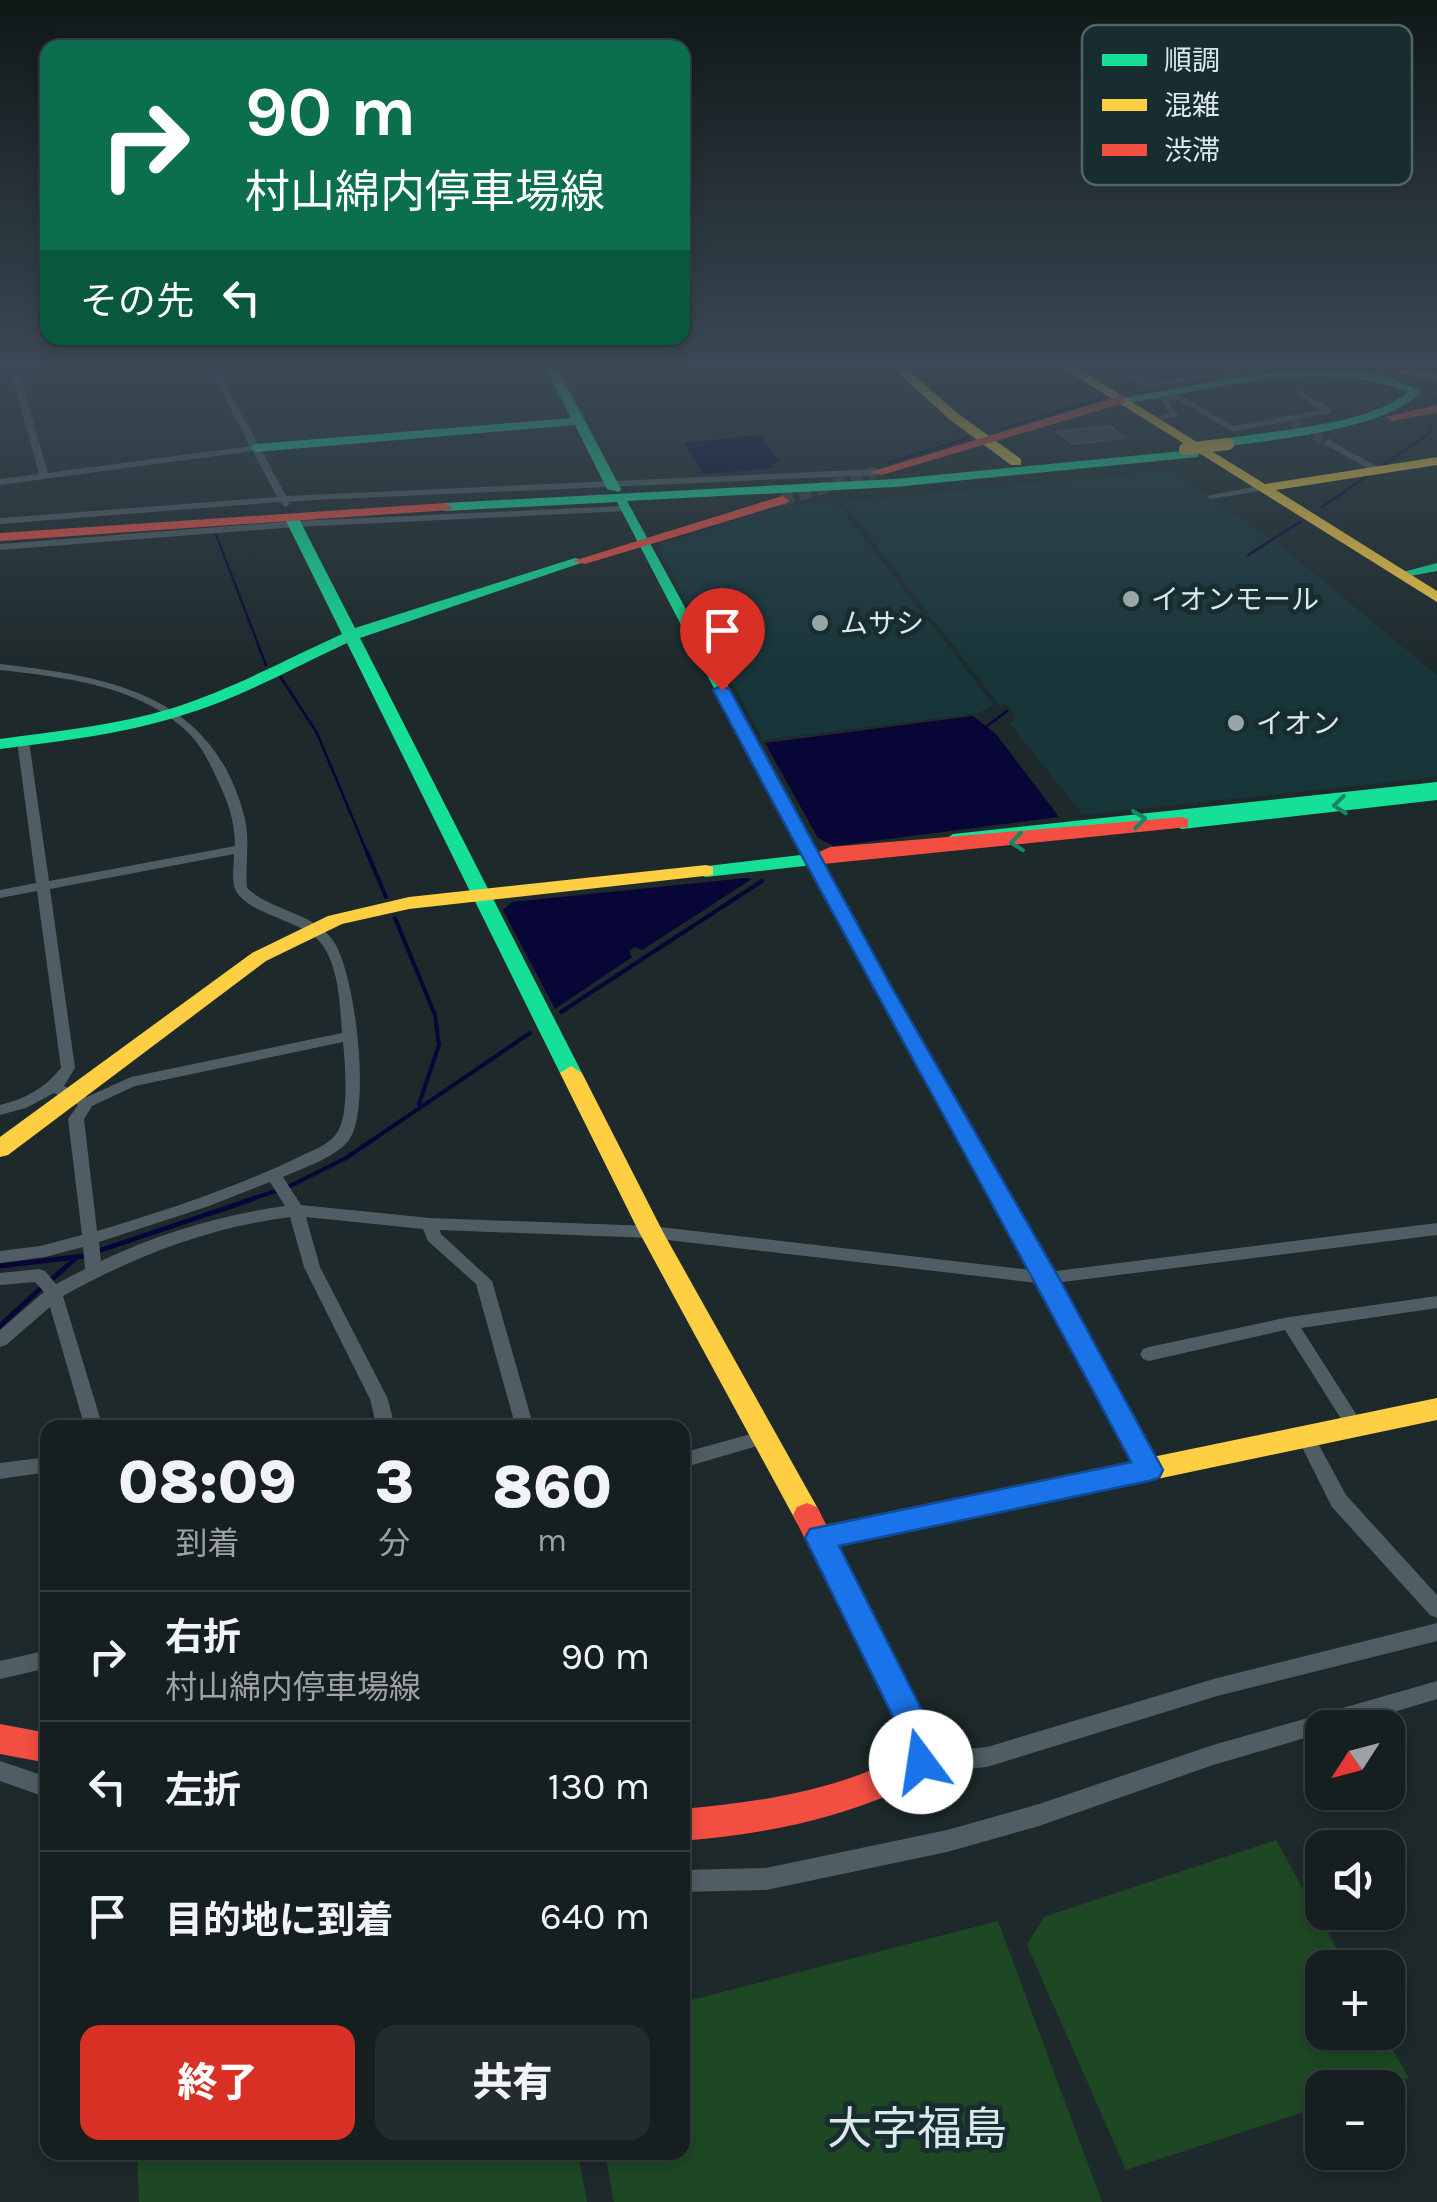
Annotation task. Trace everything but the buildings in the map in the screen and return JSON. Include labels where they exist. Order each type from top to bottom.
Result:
[{"type":"main road","points":[[605,471],[813,859]]},
{"type":"main road","points":[[877,472],[881,471]]},
{"type":"main road","points":[[0,534],[303,514],[834,489],[1009,471]]},
{"type":"main road","points":[[1242,471],[1437,588]]},
{"type":"main road","points":[[1243,471],[1437,597]]},
{"type":"main road","points":[[1268,487],[1372,471]]},
{"type":"main road","points":[[12,742],[112,728],[169,714],[204,702],[350,634],[782,500]]},
{"type":"main road","points":[[289,512],[651,1232],[820,1538],[919,1736],[921,1762],[908,1772],[818,1804],[690,1825]]},
{"type":"main road","points":[[1410,572],[1437,567]]},
{"type":"main road","points":[[813,859],[830,853],[993,832],[1437,787]]},
{"type":"main road","points":[[0,1148],[259,958],[312,928],[376,908],[1437,795]]},
{"type":"main road","points":[[820,1538],[1437,1409]]},
{"type":"main road","points":[[0,1739],[40,1746]]},
{"type":"street","points":[[43,471],[44,476]]},
{"type":"street","points":[[0,482],[84,471]]},
{"type":"street","points":[[268,471],[289,512]]},
{"type":"street","points":[[0,521],[618,497],[877,472]]},
{"type":"street","points":[[1211,496],[1268,487]]},
{"type":"street","points":[[0,547],[289,512],[618,497]]},
{"type":"street","points":[[0,667],[106,686],[140,698],[189,726],[223,780],[238,813],[240,884],[249,899],[321,933],[333,949],[345,983],[350,1125],[342,1140],[284,1190],[213,1224],[136,1249],[49,1287],[0,1340]]},
{"type":"street","points":[[12,742],[41,886],[76,1119],[93,1267]]},
{"type":"street","points":[[0,894],[241,849]]},
{"type":"street","points":[[813,859],[963,1136],[1047,1278],[1149,1470]]},
{"type":"street","points":[[0,1110],[348,1036]]},
{"type":"street","points":[[0,1257],[45,1251],[284,1190],[430,1224],[651,1232],[1047,1278],[1437,1228]]},
{"type":"street","points":[[284,1190],[312,1266],[379,1399],[384,1420]]},
{"type":"street","points":[[430,1224],[434,1237],[484,1282],[524,1420]]},
{"type":"street","points":[[0,1279],[38,1275],[49,1287],[91,1420]]},
{"type":"street","points":[[1150,1354],[1290,1323],[1437,1302]]},
{"type":"street","points":[[1290,1323],[1356,1428]]},
{"type":"street","points":[[690,1459],[764,1437]]},
{"type":"street","points":[[1307,1439],[1339,1501],[1437,1609]]},
{"type":"street","points":[[0,1471],[40,1465]]},
{"type":"street","points":[[921,1762],[988,1757],[1218,1687],[1437,1632]]},
{"type":"street","points":[[0,1670],[40,1661]]},
{"type":"street","points":[[690,1880],[766,1880],[947,1841],[1039,1815],[1213,1755],[1437,1690]]},
{"type":"street","points":[[0,1771],[40,1785]]},
{"type":"shaded area","points":[[702,471],[742,471],[704,474]]},
{"type":"shaded area","name":"イオンモール","points":[[1171,471],[1281,546],[1437,675],[1437,777],[1083,815],[1010,724],[1016,717],[1006,705],[1000,706],[842,502]]},
{"type":"shaded area","points":[[836,502],[994,705],[978,713],[763,740],[659,548],[662,543],[786,505]]},
{"type":"shaded area","points":[[973,716],[996,734],[1059,817],[834,846],[818,838],[765,743]]},
{"type":"shaded area","points":[[752,879],[642,950],[635,947],[629,951],[632,957],[555,1009],[503,910],[512,902]]},
{"type":"green space","points":[[1276,1840],[1305,1892],[1305,1930],[1326,1930],[1337,1950],[1305,1950],[1305,2050],[1393,2050],[1404,2070],[1305,2070],[1305,2112],[1126,2170],[1027,1945],[1044,1917]]},
{"type":"green space","points":[[998,1921],[1102,2202],[614,2202],[606,2160],[690,2160],[690,2000]]},
{"type":"green space","points":[[137,2160],[579,2160],[587,2202],[139,2202]]},
{"type":"waterway","points":[[1322,507],[1367,476]]},
{"type":"waterway","points":[[1248,555],[1300,522]]},
{"type":"waterway","points":[[215,532],[266,665]]},
{"type":"waterway","points":[[281,672],[278,673],[317,733],[368,855]]},
{"type":"waterway","points":[[987,726],[1007,711]]},
{"type":"waterway","points":[[367,852],[386,897]]},
{"type":"waterway","points":[[561,1012],[762,881]]},
{"type":"waterway","points":[[395,918],[435,1015],[439,1045],[419,1104]]},
{"type":"waterway","points":[[288,1187],[346,1158],[530,1033]]},
{"type":"waterway","points":[[245,1201],[279,1190]]},
{"type":"waterway","points":[[98,1251],[253,1199]]},
{"type":"waterway","points":[[0,1266],[84,1256]]},
{"type":"waterway","points":[[50,1281],[76,1258]]},
{"type":"waterway","points":[[0,1326],[42,1287]]},
{"type":"tunnel","points":[[782,500],[877,472]]},
{"type":"traffic: fast","points":[[605,471],[614,489]]},
{"type":"traffic: fast","points":[[445,507],[895,483],[1021,471]]},
{"type":"traffic: fast","points":[[622,504],[813,859],[706,871]]},
{"type":"traffic: fast","points":[[292,519],[571,1073]]},
{"type":"traffic: fast","points":[[0,744],[102,730],[177,712],[223,695],[374,625],[580,561]]},
{"type":"traffic: fast","points":[[1410,572],[1437,567]]},
{"type":"traffic: fast","points":[[953,840],[1437,787]]},
{"type":"traffic: fast","points":[[1182,823],[1437,795]]},
{"type":"traffic: slow","points":[[1235,471],[1263,488],[1374,471]]},
{"type":"traffic: slow","points":[[1263,488],[1437,597]]},
{"type":"traffic: slow","points":[[0,1149],[259,957],[335,920],[409,903],[706,871]]},
{"type":"traffic: slow","points":[[571,1073],[651,1232],[807,1515]]},
{"type":"traffic: slow","points":[[820,1538],[1437,1409]]},
{"type":"traffic: jam","points":[[877,472],[881,471]]},
{"type":"traffic: jam","points":[[580,561],[782,500]]},
{"type":"traffic: jam","points":[[0,537],[445,507]]},
{"type":"traffic: jam","points":[[953,840],[830,853],[813,859],[1182,823]]},
{"type":"traffic: jam","points":[[690,1824],[805,1808],[865,1790],[921,1763],[919,1736],[807,1515]]},
{"type":"traffic: jam","points":[[0,1739],[40,1746]]},
{"type":"place","name":"イオンモール","points":[[1131,599]]},
{"type":"place","name":"ムサシ","points":[[820,623]]},
{"type":"place","name":"イオン","points":[[1236,723]]},
{"type":"district","name":"大字福島","points":[[917,2129]]},
{"type":"route","points":[[722,690],[880,986],[1047,1278],[1149,1470],[820,1538],[919,1736],[921,1762]]}]
